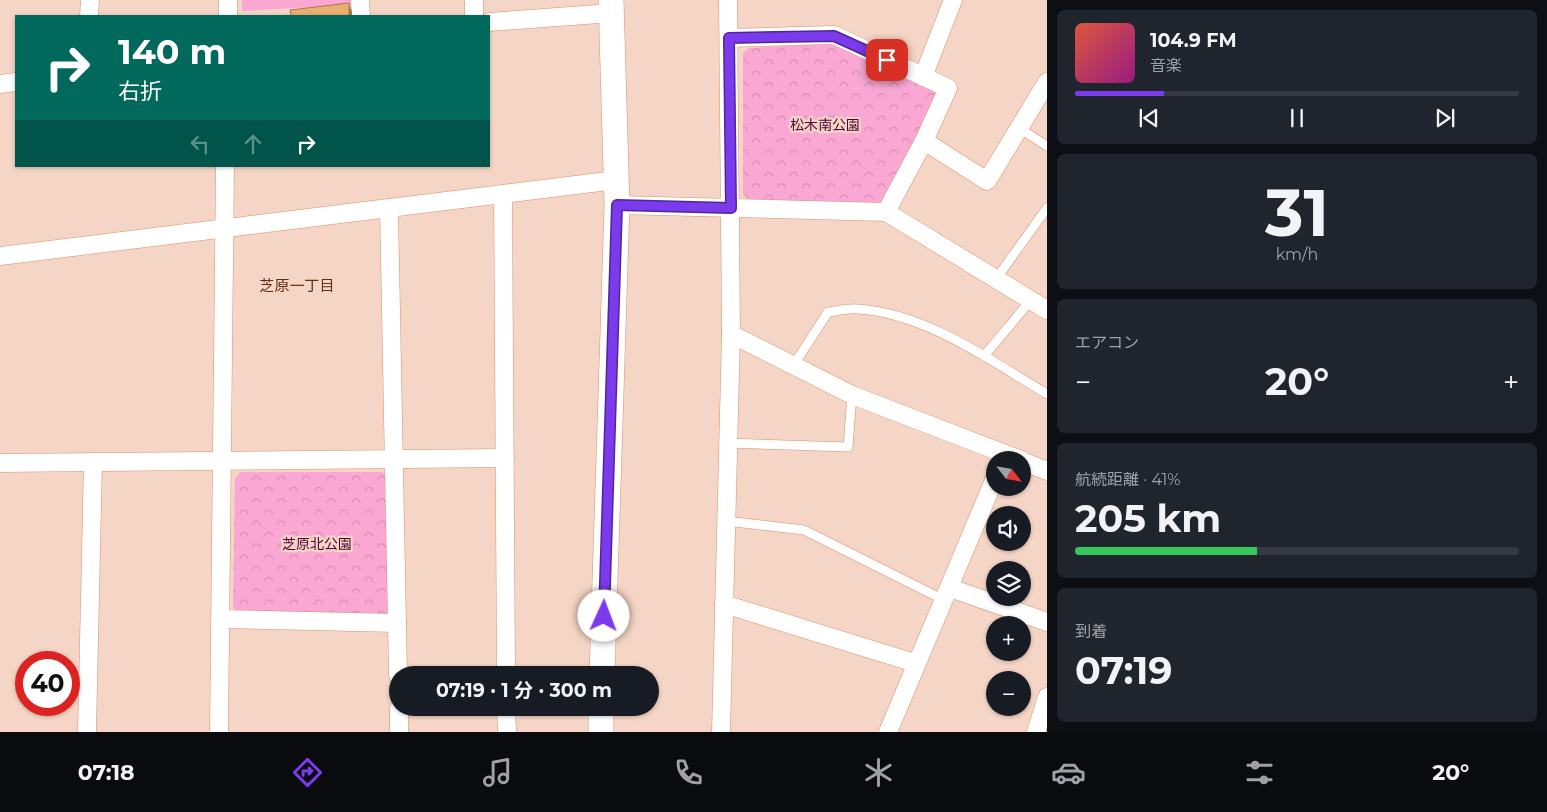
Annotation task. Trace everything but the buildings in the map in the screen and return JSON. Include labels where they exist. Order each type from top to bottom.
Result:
[{"type":"street","points":[[90,0],[90,15]]},
{"type":"street","points":[[228,0],[228,15]]},
{"type":"street","points":[[360,0],[361,15]]},
{"type":"street","points":[[474,0],[474,15]]},
{"type":"street","points":[[721,732],[731,334],[728,0]]},
{"type":"street","points":[[923,77],[953,0]]},
{"type":"street","points":[[490,22],[612,7],[617,205],[602,666]]},
{"type":"street","points":[[729,38],[834,36],[948,88],[924,141],[886,212]]},
{"type":"street","points":[[0,84],[15,82]]},
{"type":"street","points":[[924,141],[987,181],[1047,82]]},
{"type":"street","points":[[219,732],[225,167]]},
{"type":"street","points":[[0,256],[616,180]]},
{"type":"street","points":[[503,194],[506,666]]},
{"type":"street","points":[[617,205],[886,212],[1047,310]]},
{"type":"street","points":[[389,208],[398,666]]},
{"type":"street","points":[[731,334],[852,395],[993,451]]},
{"type":"street","points":[[0,463],[505,458]]},
{"type":"street","points":[[87,732],[93,462]]},
{"type":"street","points":[[1031,465],[1047,471]]},
{"type":"street","points":[[888,732],[915,663],[947,594],[988,496]]},
{"type":"street","points":[[947,594],[1047,622]]},
{"type":"street","points":[[724,604],[915,663]]},
{"type":"street","points":[[221,619],[397,623]]},
{"type":"street","points":[[1036,732],[1047,697]]},
{"type":"street","points":[[399,716],[399,732]]},
{"type":"street","points":[[506,716],[506,732]]},
{"type":"street","points":[[601,716],[601,732]]},
{"type":"lane","points":[[1019,128],[1047,146]]},
{"type":"lane","points":[[996,279],[1047,208]]},
{"type":"lane","points":[[984,356],[1031,300]]},
{"type":"lane","points":[[793,366],[828,312],[856,308],[906,317],[984,356],[1047,394]]},
{"type":"lane","points":[[728,443],[848,447],[852,395]]},
{"type":"lane","points":[[726,520],[804,530],[947,594]]},
{"type":"green space","points":[[242,0],[351,0],[351,5],[242,11]]},
{"type":"green space","name":"松木南公園","points":[[838,43],[933,88],[939,98],[886,202],[879,205],[752,203],[743,194],[743,53],[749,48]]},
{"type":"green space","name":"芝原北公園","points":[[240,472],[382,472],[390,478],[388,612],[381,617],[238,613],[233,607],[235,479]]},
{"type":"district","name":"芝原一丁目","points":[[297,285]]},
{"type":"route","points":[[604,616],[617,205],[731,208],[729,38],[834,36],[887,60]]}]
